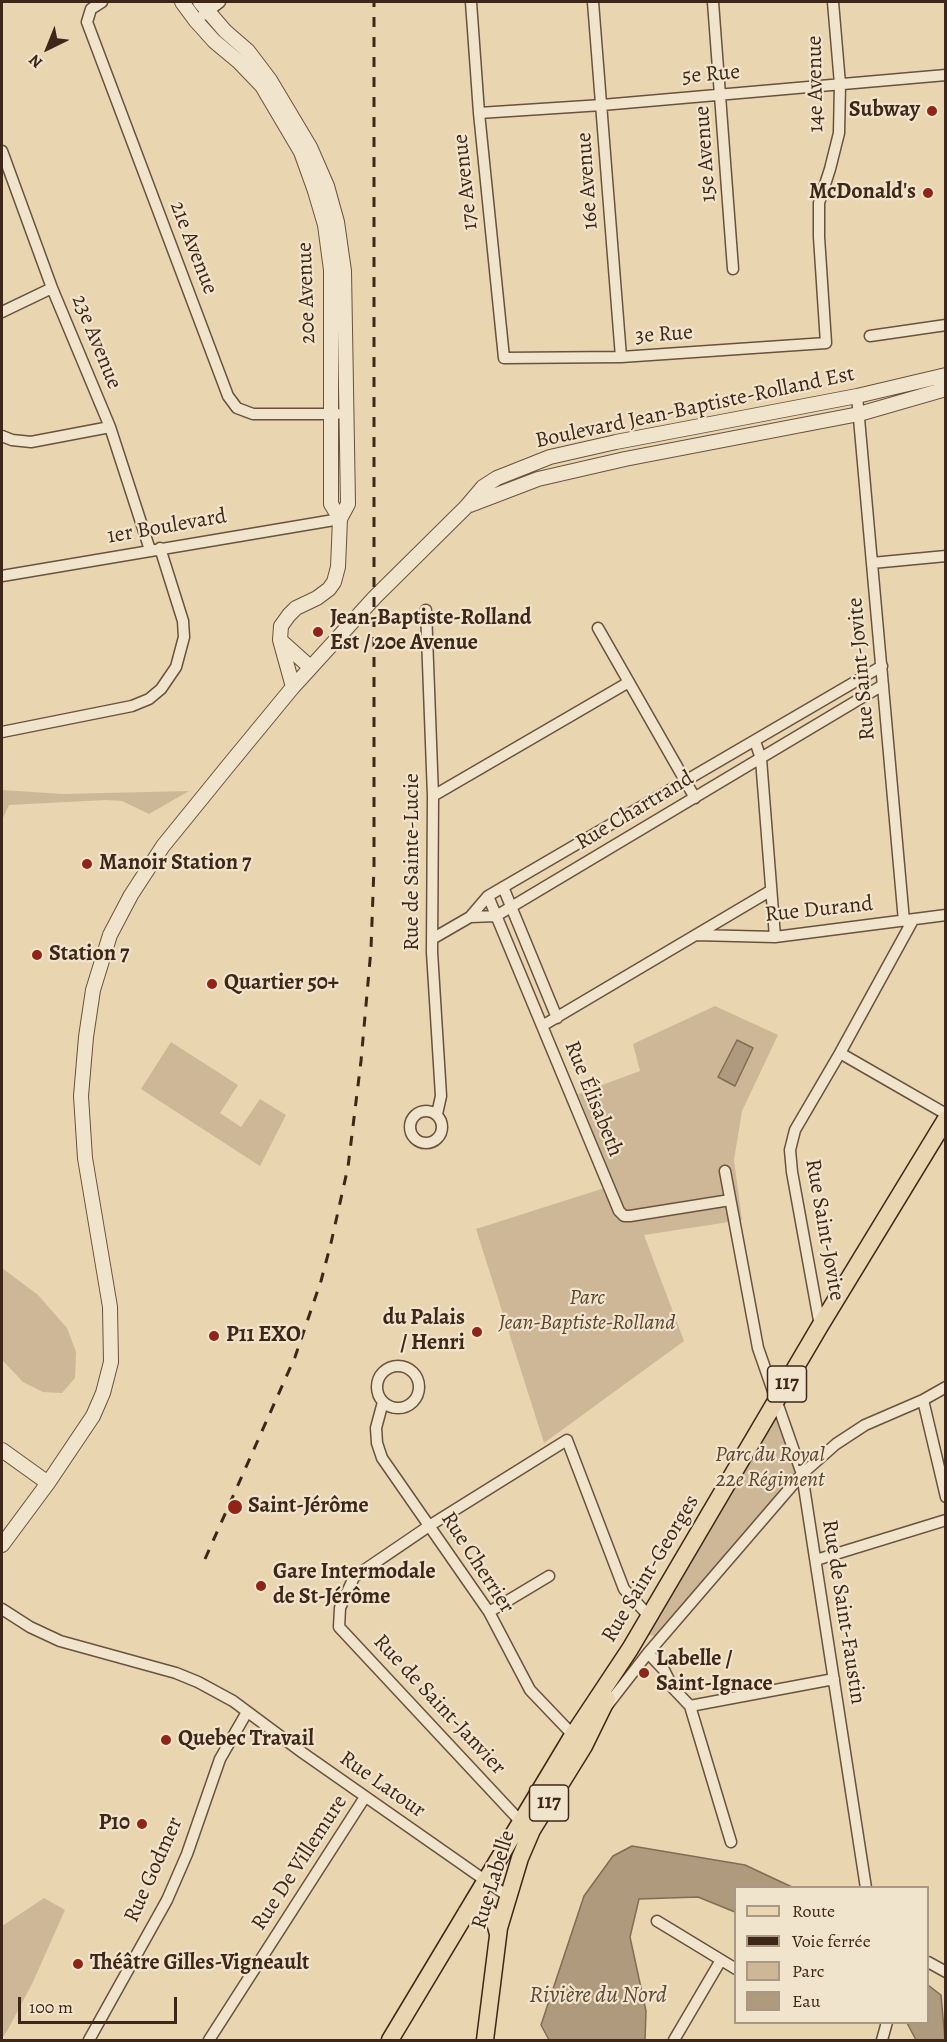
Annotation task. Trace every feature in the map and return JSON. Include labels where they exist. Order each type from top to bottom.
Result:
[{"type":"main road","name":"Rue Saint-Georges","points":[[390,2040],[573,1735],[630,1649],[945,1119]]},
{"type":"main road","name":"Rue Labelle","points":[[485,2040],[498,1934],[520,1858],[532,1830],[584,1746],[630,1649]]},
{"type":"main road","points":[[466,1913],[475,1908],[486,1911],[494,1919],[498,1934]]},
{"type":"street","name":"21e Avenue","points":[[102,2],[91,9],[87,22],[228,396],[237,408],[253,414],[346,414]]},
{"type":"street","name":"20e Avenue","points":[[182,2],[214,41],[238,61],[262,86],[301,152],[315,191],[325,225],[331,270],[331,504],[340,519]]},
{"type":"street","points":[[196,21],[204,7],[220,2]]},
{"type":"street","name":"17e Avenue","points":[[471,2],[479,113],[504,358]]},
{"type":"street","name":"16e Avenue","points":[[593,2],[621,357]]},
{"type":"street","name":"15e Avenue","points":[[713,2],[733,269]]},
{"type":"street","name":"14e Avenue","points":[[826,343],[819,203],[839,133],[840,84],[833,2]]},
{"type":"street","name":"20e Avenue","points":[[204,7],[225,31],[248,51],[270,80],[310,147],[327,186],[337,222],[344,271],[348,504],[340,519],[338,567],[334,582],[329,589],[296,608],[289,615],[281,626],[280,640]]},
{"type":"street","name":"5e Rue","points":[[479,113],[602,105],[945,75]]},
{"type":"street","name":"23e Avenue","points":[[2,151],[5,169],[110,427],[183,621],[184,637],[176,667],[165,684],[149,699],[132,706],[2,732]]},
{"type":"street","points":[[2,312],[52,288]]},
{"type":"street","points":[[870,336],[945,326]]},
{"type":"street","name":"3e Rue","points":[[504,358],[621,357],[826,343]]},
{"type":"street","name":"Boulevard Jean-Baptiste-Rolland Est","points":[[2,1545],[48,1483],[93,1416],[103,1393],[111,1362],[110,1307],[85,1158],[81,1096],[86,1037],[93,990],[111,935],[131,895],[163,846],[310,667],[483,487],[497,478],[550,457],[675,430],[857,396],[945,375]]},
{"type":"street","name":"Boulevard Jean-Baptiste-Rolland Est","points":[[466,507],[538,479],[678,448],[859,414],[945,389]]},
{"type":"street","name":"Rue Saint-Jovite","points":[[820,1326],[790,1150],[795,1130],[840,1053],[909,920],[883,685],[857,396]]},
{"type":"street","points":[[2,436],[12,440],[31,442],[110,427]]},
{"type":"street","points":[[675,430],[678,448]]},
{"type":"street","points":[[616,442],[620,460]]},
{"type":"street","name":"1er Boulevard","points":[[2,576],[340,519]]},
{"type":"street","points":[[872,563],[945,556]]},
{"type":"street","name":"Rue de Sainte-Lucie","points":[[426,610],[433,796],[432,939],[441,1096],[436,1114]]},
{"type":"street","points":[[598,628],[695,798]]},
{"type":"street","points":[[280,640],[310,667]]},
{"type":"street","points":[[280,640],[293,687]]},
{"type":"street","name":"Rue Chartrand","points":[[432,939],[470,917],[488,896],[882,666]]},
{"type":"street","points":[[433,796],[629,682]]},
{"type":"street","name":"Rue Chartrand","points":[[470,917],[496,916],[883,685]]},
{"type":"street","points":[[806,711],[816,726]]},
{"type":"street","points":[[754,741],[761,759],[775,937]]},
{"type":"street","name":"Rue Élisabeth","points":[[503,887],[557,1018]]},
{"type":"street","name":"Rue Durand","points":[[542,1026],[770,891]]},
{"type":"street","name":"Rue Élisabeth","points":[[488,896],[619,1211],[624,1216],[630,1216],[730,1200]]},
{"type":"street","name":"Rue Durand","points":[[696,935],[775,937],[945,915]]},
{"type":"street","points":[[840,1053],[945,1114]]},
{"type":"street","name":"Rue de Saint-Faustin","points":[[725,1171],[758,1348],[802,1474],[866,1886]]},
{"type":"street","name":"Rue Labelle","points":[[600,1714],[648,1653],[802,1474],[836,1444],[865,1425],[923,1400],[945,1387]]},
{"type":"street","points":[[923,1400],[945,1497]]},
{"type":"street","name":"Rue Cherrier","points":[[382,1402],[376,1428],[377,1443],[382,1458],[489,1612],[531,1690],[573,1735]]},
{"type":"street","points":[[429,1526],[567,1440],[624,1588],[649,1616]]},
{"type":"street","points":[[2,1450],[48,1483]]},
{"type":"street","points":[[816,1560],[945,1520]]},
{"type":"street","name":"Rue de Saint-Janvier","points":[[429,1526],[354,1577],[340,1608],[339,1626],[522,1822]]},
{"type":"street","points":[[489,1612],[549,1576]]},
{"type":"street","name":"Rue Latour","points":[[2,1609],[60,1641],[176,1673],[233,1701],[365,1797],[509,1896]]},
{"type":"street","points":[[648,1653],[664,1670],[674,1688],[690,1706],[731,1842]]},
{"type":"street","points":[[690,1706],[834,1680]]},
{"type":"street","name":"Rue Godmer","points":[[89,2040],[167,1899],[187,1854],[220,1759],[248,1712]]},
{"type":"street","name":"Rue De Villemure","points":[[209,2040],[365,1797]]},
{"type":"street","points":[[657,1921],[734,1969]]},
{"type":"street","points":[[674,2040],[721,1960]]},
{"type":"street","points":[[929,1963],[945,1972]]},
{"type":"street","points":[[882,2040],[886,2024]]},
{"type":"green space","points":[[2,790],[63,794],[189,791],[149,814],[122,801],[105,800],[9,805],[2,820]]},
{"type":"green space","name":"Parc Jean-Baptiste-Rolland","points":[[715,1006],[778,1035],[742,1111],[734,1160],[742,1220],[644,1235],[684,1341],[544,1443],[476,1229],[614,1185],[578,1094],[640,1071],[633,1044]]},
{"type":"green space","points":[[171,1042],[238,1085],[220,1113],[241,1127],[260,1099],[286,1115],[260,1166],[141,1089]]},
{"type":"green space","points":[[2,1268],[38,1295],[67,1328],[76,1352],[75,1378],[62,1393],[43,1392],[23,1382],[2,1360]]},
{"type":"green space","name":"Parc du Royal 22e Régiment","points":[[777,1401],[802,1474],[655,1636],[649,1635],[648,1629]]},
{"type":"green space","points":[[44,1898],[65,1910],[32,1984],[2,2038],[2,1926]]},
{"type":"water","points":[[737,1040],[753,1048],[735,1086],[718,1077]]},
{"type":"water","name":"Rivière du Nord","points":[[632,1846],[745,1865],[790,1886],[734,1886],[734,1912],[698,1897],[639,1899],[630,1937],[646,2011],[645,2040],[549,2040],[541,2025],[584,1896],[613,1856]]},
{"type":"water","points":[[929,1986],[941,1995],[945,2040],[916,2040],[908,2024],[929,2024]]},
{"type":"railway","points":[[205,1559],[295,1357],[321,1281],[348,1167],[361,1061],[371,949],[374,867],[374,2]]},
{"type":"place","name":"Subway","points":[[932,111]]},
{"type":"place","name":"McDonald's","points":[[928,193]]},
{"type":"place","name":"Jean-Baptiste-Rolland Est / 20e Avenue","points":[[318,632]]},
{"type":"place","name":"Manoir Station 7","points":[[87,864]]},
{"type":"place","name":"Station 7","points":[[37,955]]},
{"type":"place","name":"Quartier 50+","points":[[212,984]]},
{"type":"place","name":"du Palais / Henri","points":[[477,1332]]},
{"type":"place","name":"P11 EXO","points":[[214,1336]]},
{"type":"place","name":"Saint-Jérôme","points":[[235,1507]]},
{"type":"place","name":"Gare Intermodale de St-Jérôme","points":[[261,1586]]},
{"type":"place","name":"Labelle / Saint-Ignace","points":[[644,1673]]},
{"type":"place","name":"Quebec Travail","points":[[166,1740]]},
{"type":"place","name":"P10","points":[[142,1824]]},
{"type":"place","name":"Théâtre Gilles-Vigneault","points":[[78,1964]]}]
